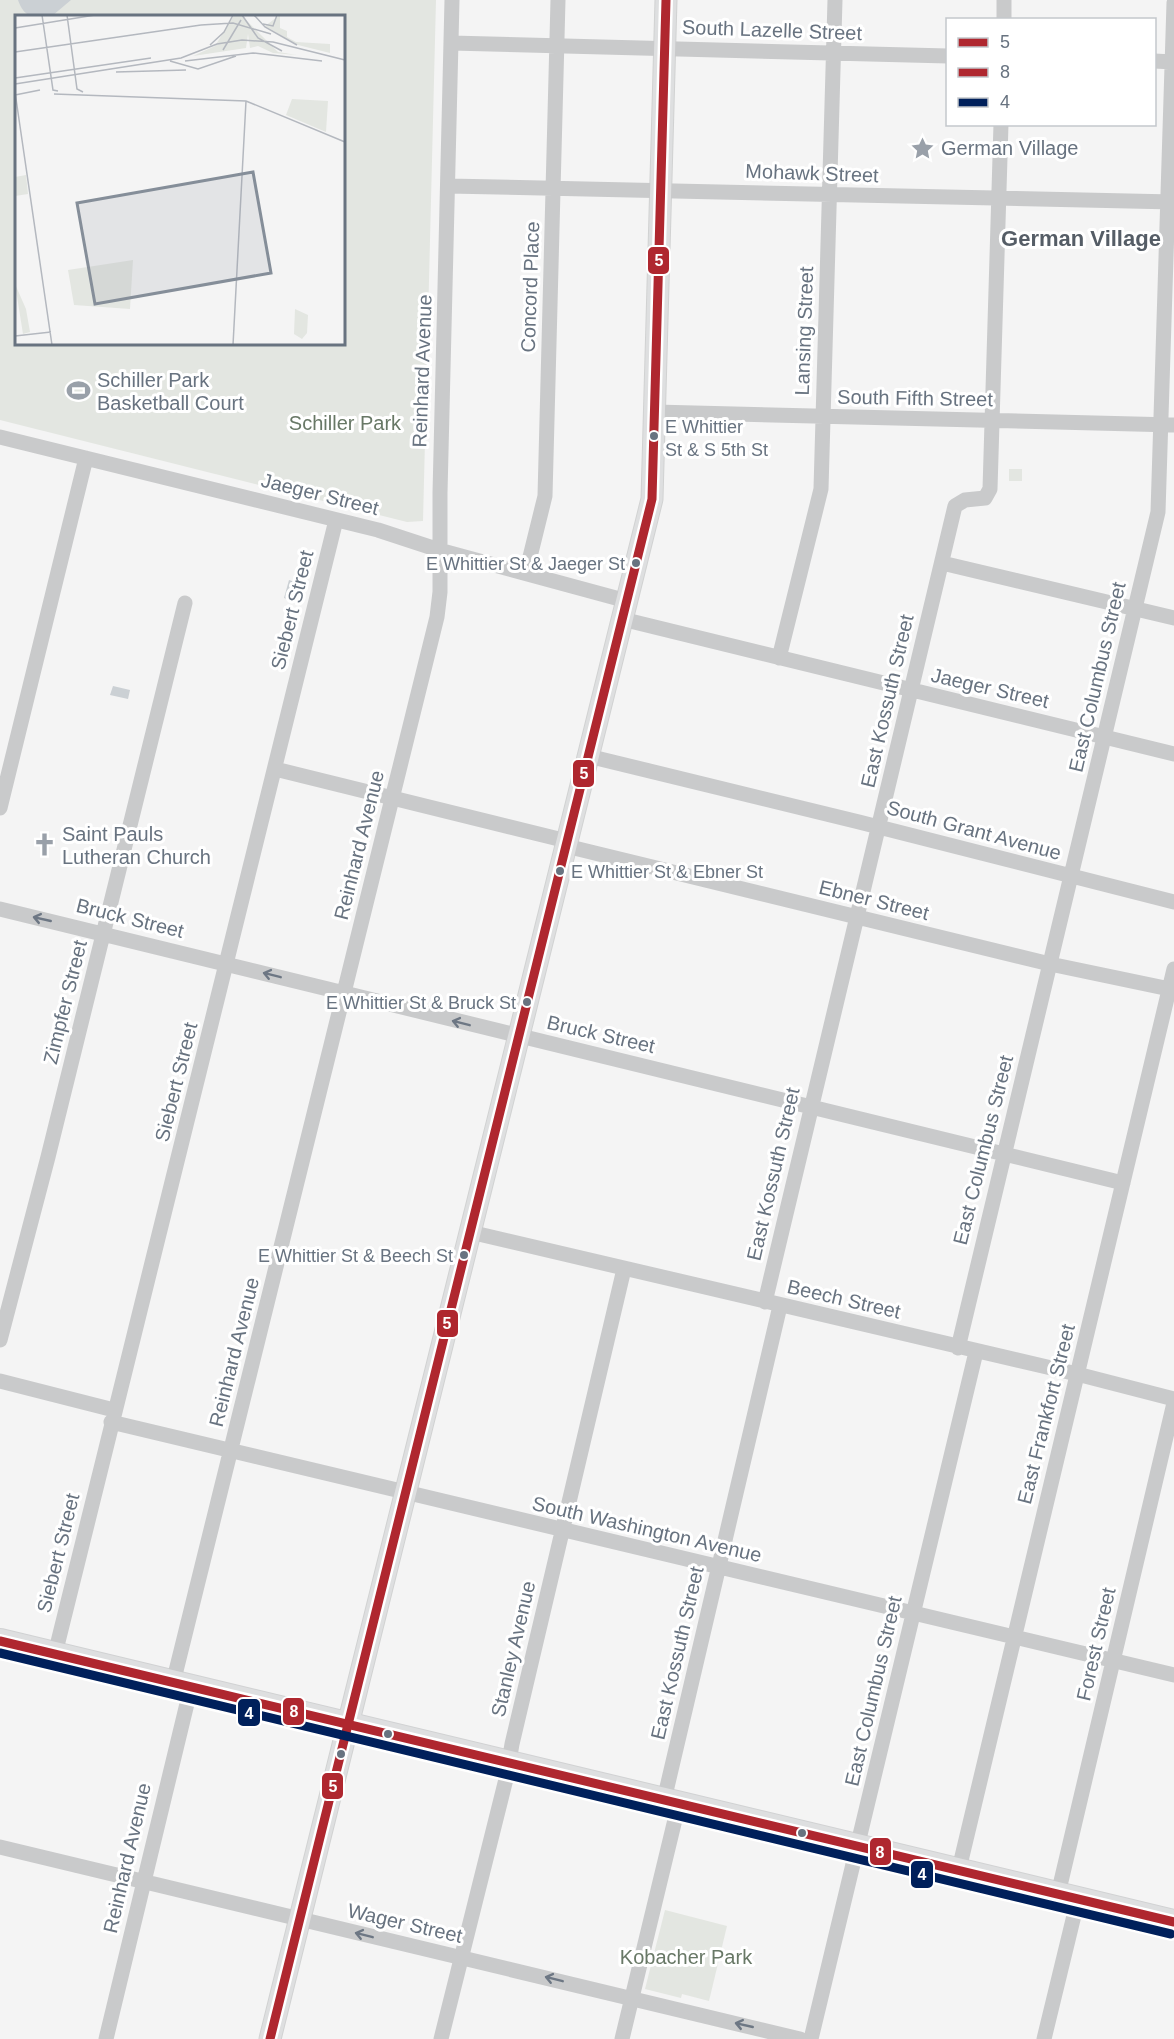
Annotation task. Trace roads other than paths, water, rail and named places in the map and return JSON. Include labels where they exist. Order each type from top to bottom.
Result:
[{"type":"main road","points":[[0,1641],[1174,1922]]},
{"type":"street","name":"Reinhard Avenue","points":[[106,2039],[143,1882],[231,1451],[437,617],[440,592],[439,550],[452,0]]},
{"type":"street","name":"Concord Place","points":[[526,573],[545,496],[558,0]]},
{"type":"street","points":[[270,2039],[652,499],[666,0]]},
{"type":"street","name":"Lansing Street","points":[[779,658],[821,489],[835,0]]},
{"type":"street","points":[[1004,0],[1004,18]]},
{"type":"street","name":"East Columbus Street","points":[[958,1348],[1158,512],[1168,425],[1174,3]]},
{"type":"street","name":"South Lazelle Street","points":[[451,44],[946,56]]},
{"type":"street","points":[[1156,62],[1173,62]]},
{"type":"street","name":"East Kossuth Street","points":[[622,2039],[633,1999],[811,1107],[856,917],[955,506],[965,500],[985,498],[990,489],[1001,126]]},
{"type":"street","name":"Mohawk Street","points":[[448,186],[1171,202]]},
{"type":"street","name":"South Fifth Street","points":[[655,412],[1168,425]]},
{"type":"street","name":"Jaeger Street","points":[[0,437],[378,530],[439,550],[526,573],[625,610],[779,658],[1174,754]]},
{"type":"street","points":[[0,808],[86,458]]},
{"type":"street","name":"Siebert Street","points":[[55,1654],[336,520]]},
{"type":"street","points":[[942,563],[1174,618]]},
{"type":"street","name":"Zimpfer Street","points":[[0,1340],[185,603]]},
{"type":"street","name":"South Grant Avenue","points":[[588,756],[1174,902]]},
{"type":"street","name":"Ebner Street","points":[[275,769],[856,917],[1050,964],[1172,990]]},
{"type":"street","name":"Bruck Street","points":[[0,909],[1123,1183]]},
{"type":"street","name":"East Frankfort Street","points":[[959,1869],[1123,1183],[1172,990],[1174,969]]},
{"type":"street","name":"Beech Street","points":[[470,1232],[1077,1374],[1174,1401]]},
{"type":"street","name":"Stanley Avenue","points":[[441,2039],[624,1269]]},
{"type":"street","name":"East Columbus Street","points":[[811,2039],[976,1352]]},
{"type":"street","name":"South Washington Avenue","points":[[0,1381],[231,1451],[1174,1675]]},
{"type":"street","name":"Forest Street","points":[[1044,2039],[1068,1896],[1113,1661],[1174,1401]]},
{"type":"street","name":"Wager Street","points":[[0,1847],[800,2039]]},
{"type":"place","name":"German Village","points":[[923,148]]},
{"type":"place","name":"Schiller Park Basketball Court","points":[[79,391]]},
{"type":"place","name":"E Whittier St & S 5th St","points":[[654,436]]},
{"type":"place","name":"E Whittier St & Jaeger St","points":[[636,563]]},
{"type":"place","name":"Saint Pauls Lutheran Church","points":[[44,845]]},
{"type":"place","name":"E Whittier St & Ebner St","points":[[560,871]]},
{"type":"place","name":"E Whittier St & Bruck St","points":[[527,1002]]},
{"type":"place","name":"E Whittier St & Beech St","points":[[464,1255]]},
{"type":"district","name":"German Village","points":[[1081,238]]},
{"type":"park label","name":"Schiller Park","points":[[345,423]]},
{"type":"park label","name":"Kobacher Park","points":[[686,1957]]}]
